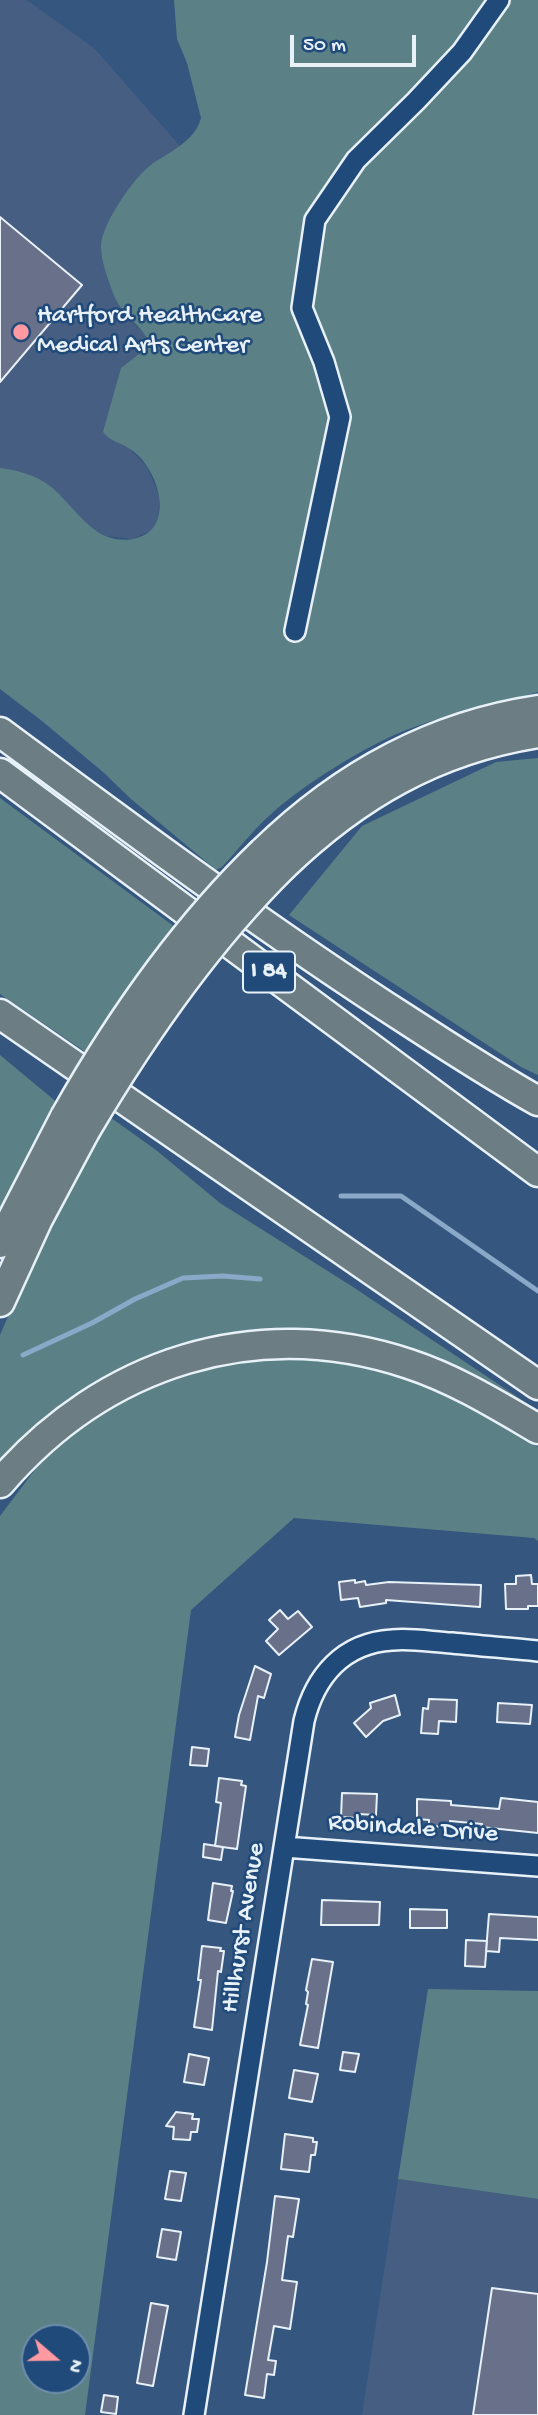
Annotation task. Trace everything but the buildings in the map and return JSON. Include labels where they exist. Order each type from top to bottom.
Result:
[{"type":"highway","points":[[273,859],[324,799],[389,757],[453,729],[538,710]]},
{"type":"highway","points":[[0,732],[215,892],[436,1039],[538,1101]]},
{"type":"highway","points":[[0,1302],[38,1219],[111,1042],[207,913],[273,859],[390,784],[464,750],[538,733]]},
{"type":"highway","name":"I 84","points":[[0,773],[538,1172]]},
{"type":"highway","points":[[0,1014],[538,1385]]},
{"type":"highway","points":[[0,1244],[75,1124]]},
{"type":"highway","points":[[0,1483],[30,1450],[61,1423],[114,1388],[186,1360],[252,1346],[322,1346],[391,1358],[449,1380],[538,1429]]},
{"type":"street","points":[[295,631],[340,417],[324,362],[302,309],[315,220],[356,160],[462,51],[499,0]]},
{"type":"street","name":"Hillhurst Avenue","points":[[194,2415],[309,1699],[319,1680],[334,1664],[372,1643],[392,1640],[538,1651]]},
{"type":"street","name":"Robindale Drive","points":[[284,1847],[538,1866]]},
{"type":"shaded area","points":[[0,0],[27,0],[95,49],[180,146],[148,167],[122,311],[147,337],[145,349],[129,362],[130,449],[147,467],[160,497],[158,518],[151,531],[132,539],[106,536],[87,525],[68,504],[0,469]]},
{"type":"shaded area","points":[[398,2179],[538,2199],[538,2415],[362,2415]]},
{"type":"green space","points":[[174,0],[538,0],[538,692],[425,723],[355,755],[316,779],[282,805],[216,870],[103,772],[0,689],[0,468],[45,482],[96,531],[107,537],[133,539],[146,534],[157,520],[160,509],[152,474],[145,464],[138,455],[103,432],[121,368],[143,351],[148,340],[116,300],[105,270],[101,246],[106,226],[128,190],[152,164],[188,139],[201,118],[187,63],[177,39]]},
{"type":"green space","points":[[538,758],[538,1075],[521,1067],[289,915],[362,826],[496,762]]},
{"type":"green space","points":[[0,798],[179,930],[90,1055],[0,994]]},
{"type":"green space","points":[[0,1055],[59,1104],[0,1214]]},
{"type":"green space","points":[[107,1115],[156,1150],[220,1203],[353,1287],[531,1406],[527,1412],[392,1346],[300,1330],[228,1334],[155,1356],[90,1386],[36,1426],[0,1461],[0,1335],[52,1214]]},
{"type":"green space","points":[[290,1359],[351,1364],[448,1391],[538,1447],[538,1541],[534,1538],[294,1518],[191,1610],[91,2369],[91,2324],[21,2324],[21,2394],[88,2394],[85,2415],[0,2415],[0,1516],[40,1463],[123,1393],[230,1361]]},
{"type":"green space","points":[[428,1989],[538,1991],[538,2199],[398,2179]]},
{"type":"waterway","points":[[341,1196],[401,1196],[538,1291]]},
{"type":"waterway","points":[[23,1355],[183,1278],[223,1276],[260,1279]]},
{"type":"place","name":"Hartford HealthCare Medical Arts Center","points":[[21,332]]}]
